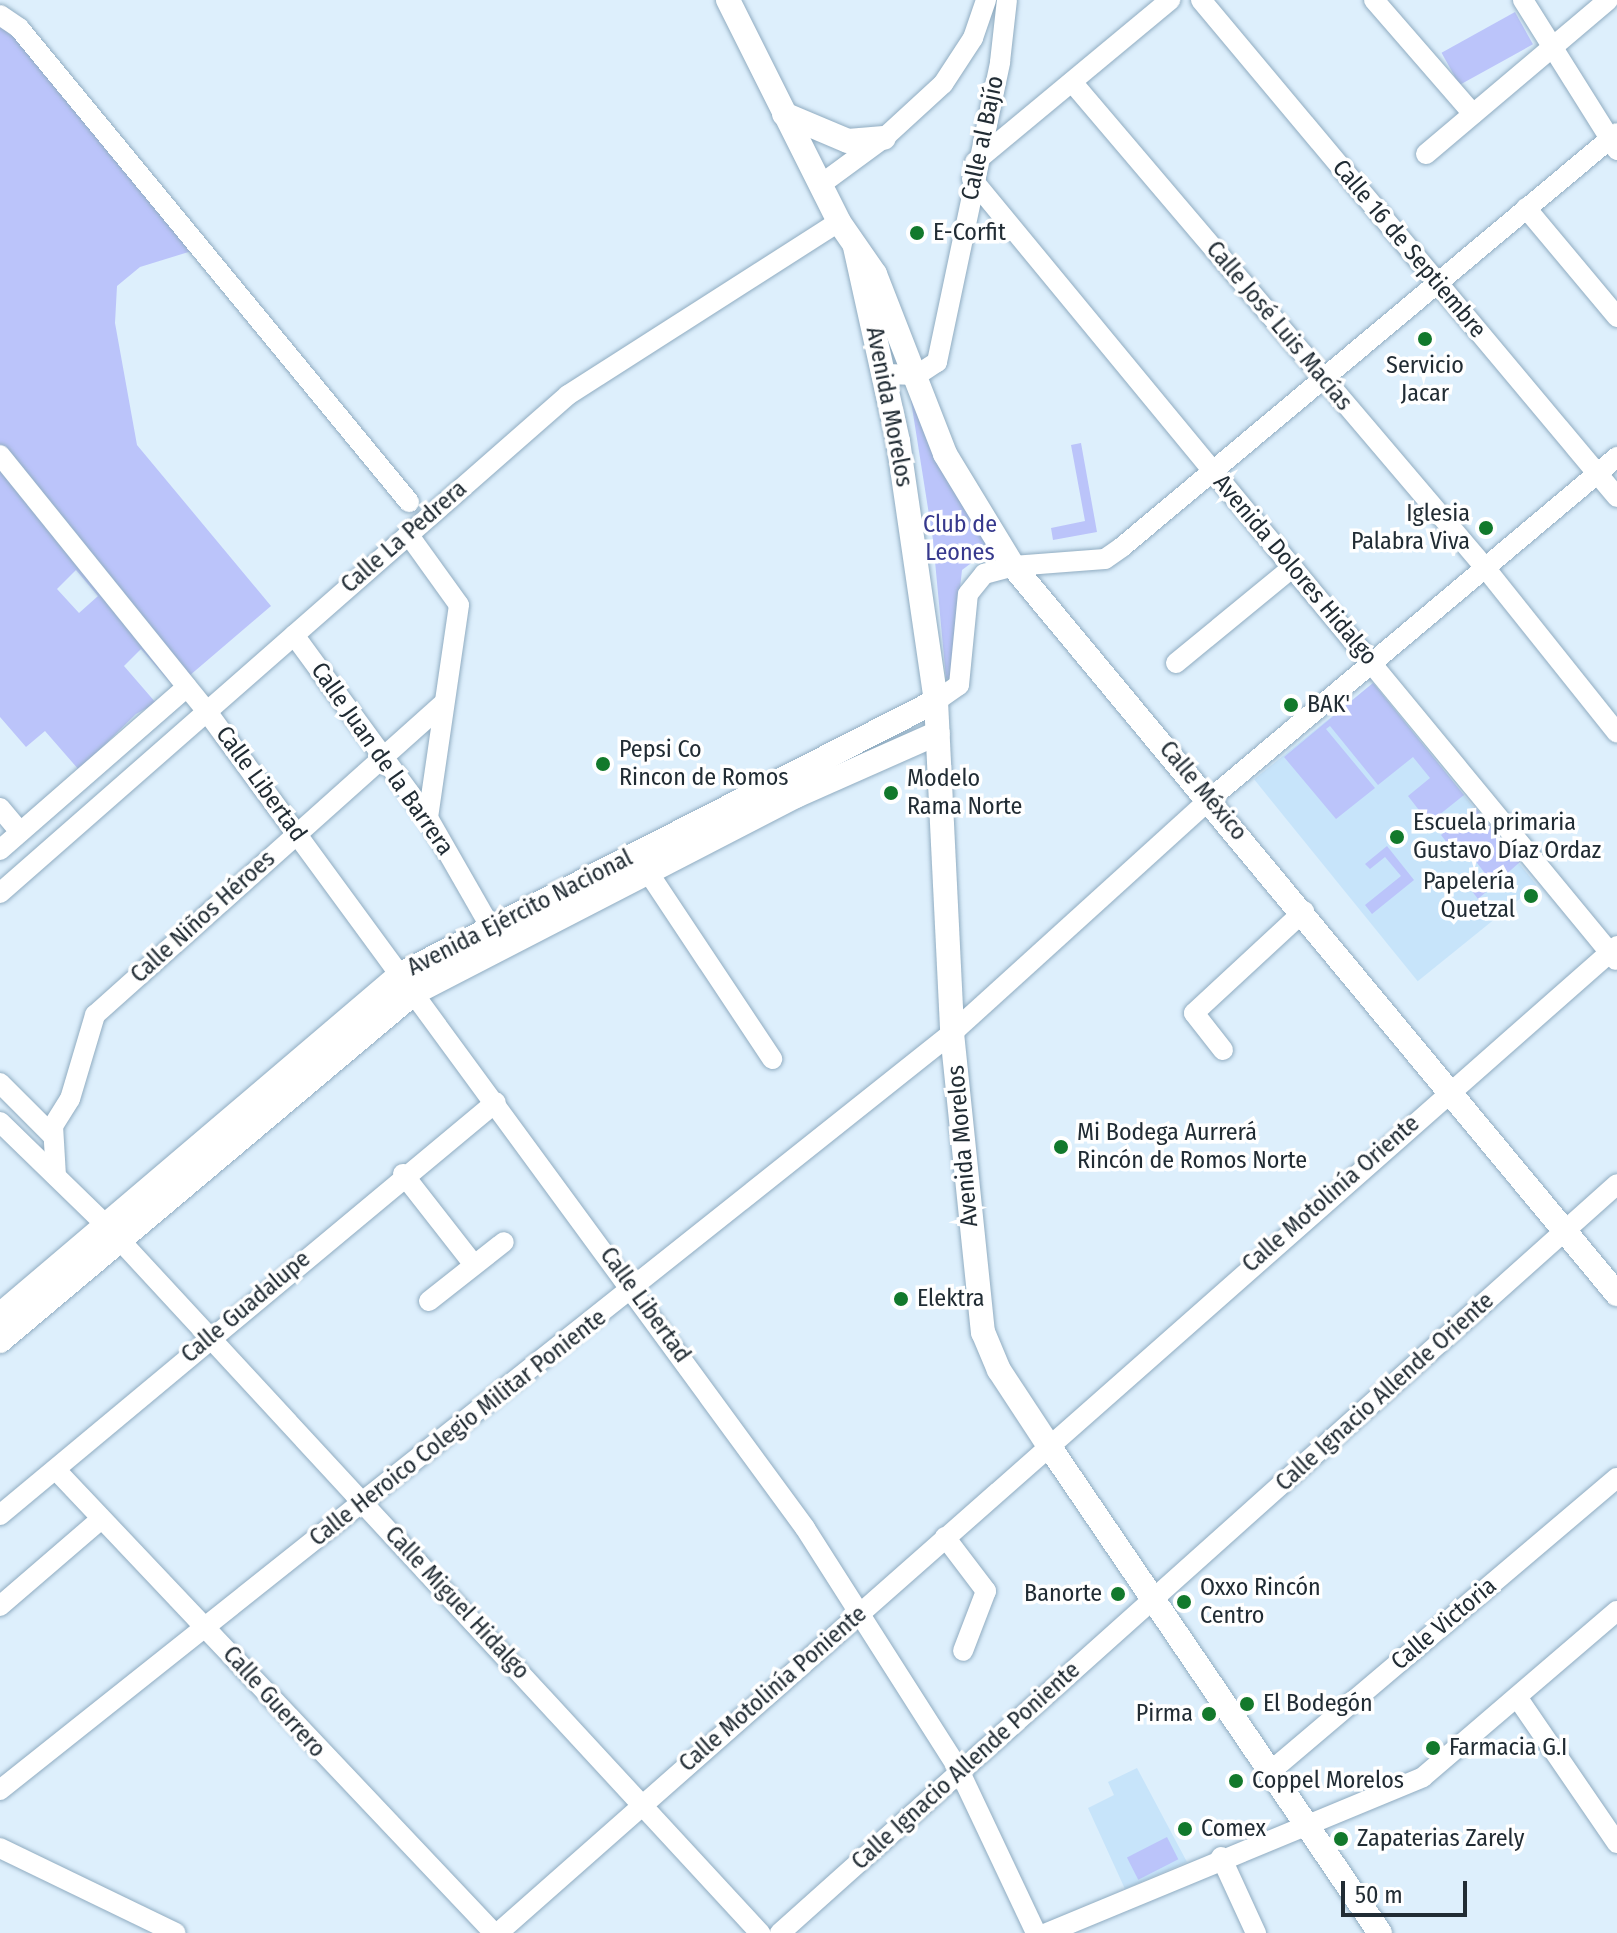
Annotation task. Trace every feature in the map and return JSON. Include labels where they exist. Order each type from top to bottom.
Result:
[{"type":"main road","name":"Calle México","points":[[728,0],[839,222],[875,274],[917,375],[945,454],[1013,566],[1304,911],[1617,1294]]},
{"type":"main road","points":[[784,114],[848,141],[884,138]]},
{"type":"main road","name":"Avenida Morelos","points":[[855,247],[885,374],[936,701],[952,1033],[983,1332],[999,1370],[1049,1446],[1380,1933]]},
{"type":"main road","name":"Avenida Ejército Nacional","points":[[407,983],[792,786],[936,701]]},
{"type":"main road","name":"Avenida Ejército Nacional","points":[[792,786],[938,733]]},
{"type":"main road","name":"Avenida Ejército Nacional","points":[[0,1315],[112,1231],[407,983],[491,928],[642,863]]},
{"type":"main road","name":"Avenida Ejército Nacional","points":[[0,1341],[112,1231]]},
{"type":"street","points":[[820,185],[884,138],[953,71],[973,38],[986,0]]},
{"type":"street","name":"Calle al Bajío","points":[[917,375],[937,362],[974,171],[1000,62],[1007,0]]},
{"type":"street","points":[[974,171],[1072,82],[1170,0]]},
{"type":"street","name":"Calle 16 de Septiembre","points":[[1201,0],[1617,497]]},
{"type":"street","points":[[1374,0],[1473,114]]},
{"type":"street","points":[[936,701],[959,685],[968,594],[984,574],[1013,566],[1105,559],[1214,472],[1526,208],[1614,141],[1523,0]]},
{"type":"street","points":[[1426,154],[1608,0]]},
{"type":"street","points":[[0,15],[19,28],[409,502]]},
{"type":"street","name":"Calle José Luis Macías","points":[[1072,82],[1487,570],[1617,733]]},
{"type":"street","name":"Avenida Dolores Hidalgo","points":[[974,171],[1214,472],[1614,954]]},
{"type":"street","points":[[1526,208],[1617,317]]},
{"type":"street","name":"Calle La Pedrera","points":[[0,893],[205,709],[590,378],[839,222]]},
{"type":"street","points":[[885,374],[917,375]]},
{"type":"street","name":"Calle Libertad","points":[[0,455],[205,709],[634,1289],[805,1528],[959,1770],[1036,1933]]},
{"type":"street","name":"Calle Heroico Colegio Militar Poniente","points":[[0,1790],[634,1289],[952,1033],[1210,799],[1487,570],[1617,457]]},
{"type":"street","points":[[408,534],[456,596],[459,615],[428,818]]},
{"type":"street","points":[[1176,663],[1293,567]]},
{"type":"street","name":"Calle Juan de la Barrera","points":[[294,635],[428,818],[491,928]]},
{"type":"street","points":[[0,850],[187,687]]},
{"type":"street","name":"Calle Niños Héroes","points":[[52,1135],[70,1099],[95,1015],[443,704]]},
{"type":"street","points":[[0,808],[20,832]]},
{"type":"street","points":[[642,863],[772,1059]]},
{"type":"street","points":[[1223,1050],[1194,1013],[1304,911]]},
{"type":"street","name":"Calle Motolinía Oriente","points":[[1049,1446],[1451,1090],[1614,954]]},
{"type":"street","points":[[0,1083],[52,1135],[56,1176]]},
{"type":"street","name":"Calle Guadalupe","points":[[0,1515],[403,1174],[496,1102]]},
{"type":"street","points":[[0,1122],[112,1231]]},
{"type":"street","points":[[403,1174],[474,1265]]},
{"type":"street","name":"Calle Ignacio Allende Oriente","points":[[1152,1600],[1617,1184]]},
{"type":"street","name":"Calle Miguel Hidalgo","points":[[112,1231],[760,1933]]},
{"type":"street","points":[[429,1301],[504,1242]]},
{"type":"street","name":"Calle Motolinía Poniente","points":[[496,1933],[1049,1446]]},
{"type":"street","name":"Calle Guerrero","points":[[56,1470],[100,1520],[206,1627],[496,1933]]},
{"type":"street","name":"Calle Victoria","points":[[1271,1771],[1617,1478]]},
{"type":"street","points":[[0,1606],[100,1520]]},
{"type":"street","points":[[945,1537],[986,1591],[963,1651]]},
{"type":"street","name":"Calle Ignacio Allende Poniente","points":[[780,1933],[1152,1600]]},
{"type":"street","points":[[1047,1933],[1221,1857],[1423,1777],[1617,1611]]},
{"type":"street","points":[[1517,1697],[1617,1843]]},
{"type":"street","points":[[0,1848],[176,1933]]},
{"type":"street","points":[[1221,1857],[1256,1933]]},
{"type":"shaded area","points":[[1373,683],[1537,885],[1418,981],[1254,779]]},
{"type":"shaded area","points":[[1137,1768],[1187,1862],[1125,1889],[1088,1808],[1114,1795],[1108,1782]]},
{"type":"green space","points":[[1515,12],[1533,44],[1459,85],[1442,53]]},
{"type":"green space","points":[[0,26],[22,44],[195,250],[140,267],[117,286],[115,323],[137,445],[271,606],[175,688],[141,649],[124,666],[156,703],[136,714],[79,770],[45,731],[26,747],[0,717]],"holes":[[[76,570],[98,596],[79,613],[57,589]]]},
{"type":"green space","name":"Club de Leones","points":[[909,388],[1000,556],[978,558],[962,570],[950,679],[946,678],[933,540]]},
{"type":"green space","points":[[1081,443],[1097,532],[1053,540],[1051,528],[1085,521],[1071,445]]},
{"type":"green space","points":[[1373,683],[1464,795],[1429,823],[1408,796],[1430,778],[1413,757],[1378,785],[1330,726],[1326,729],[1375,788],[1336,819],[1284,757]]},
{"type":"green space","points":[[1475,807],[1520,862],[1478,899],[1468,886],[1484,872],[1467,850],[1458,857],[1441,835]]},
{"type":"green space","points":[[1387,846],[1414,880],[1372,914],[1365,905],[1401,876],[1385,857],[1370,869],[1365,864]]},
{"type":"green space","points":[[1167,1837],[1178,1859],[1138,1880],[1127,1857]]},
{"type":"place","name":"E-Corfit","points":[[917,233]]},
{"type":"place","name":"Servicio Jacar","points":[[1425,339]]},
{"type":"place","name":"Iglesia Palabra Viva","points":[[1486,528]]},
{"type":"place","name":"BAK'","points":[[1291,705]]},
{"type":"place","name":"Pepsi Co Rincon de Romos","points":[[603,764]]},
{"type":"place","name":"Modelo Rama Norte","points":[[891,793]]},
{"type":"place","name":"Escuela primaria Gustavo Díaz Ordaz","points":[[1397,837]]},
{"type":"place","name":"Papelería Quetzal","points":[[1531,896]]},
{"type":"place","name":"Mi Bodega Aurrerá Rincón de Romos Norte","points":[[1061,1147]]},
{"type":"place","name":"Elektra","points":[[901,1299]]},
{"type":"place","name":"Banorte","points":[[1118,1594]]},
{"type":"place","name":"Oxxo Rincón Centro","points":[[1184,1602]]},
{"type":"place","name":"El Bodegón","points":[[1247,1704]]},
{"type":"place","name":"Pirma","points":[[1209,1714]]},
{"type":"place","name":"Farmacia G.I","points":[[1433,1748]]},
{"type":"place","name":"Coppel Morelos","points":[[1236,1781]]},
{"type":"place","name":"Comex","points":[[1185,1829]]},
{"type":"place","name":"Zapaterias Zarely","points":[[1341,1839]]}]
